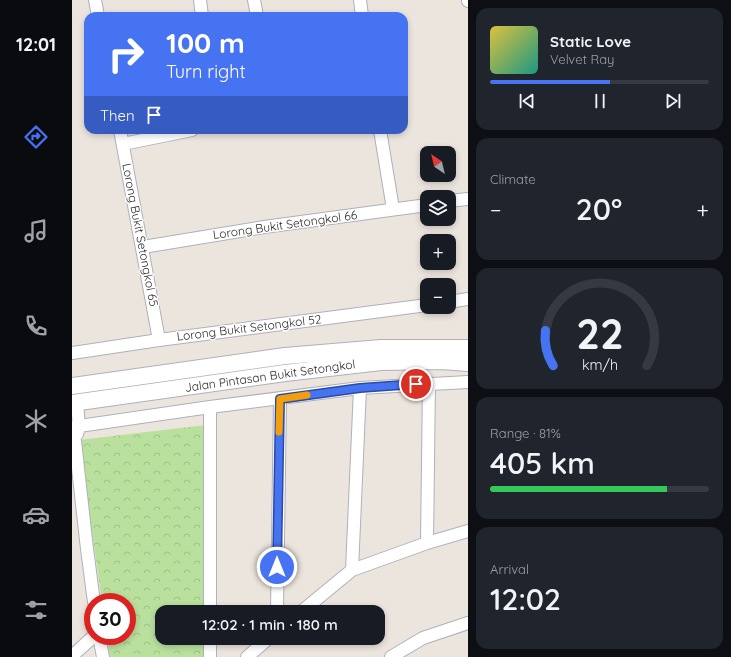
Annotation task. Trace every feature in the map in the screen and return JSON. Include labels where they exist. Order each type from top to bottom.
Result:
[{"type":"main road","name":"Jalan Pintasan Bukit Setongkol","points":[[72,386],[285,356],[381,348],[468,348]]},
{"type":"main road","name":"Jalan Pintasan Bukit Setongkol","points":[[74,403],[285,373],[381,362],[441,361],[468,363]]},
{"type":"street","points":[[95,0],[97,12]]},
{"type":"street","points":[[200,0],[202,12]]},
{"type":"street","points":[[254,0],[256,12]]},
{"type":"street","points":[[360,0],[362,12]]},
{"type":"street","name":"Lorong Bukit Setongkol 65","points":[[121,134],[159,340]]},
{"type":"street","points":[[123,144],[172,134]]},
{"type":"street","points":[[381,134],[393,209]]},
{"type":"street","points":[[456,200],[468,199]]},
{"type":"street","name":"Lorong Bukit Setongkol 66","points":[[143,247],[264,227],[420,205]]},
{"type":"street","points":[[456,301],[468,299]]},
{"type":"street","name":"Lorong Bukit Setongkol 52","points":[[72,353],[159,340],[420,306]]},
{"type":"street","points":[[75,432],[210,407],[360,388],[468,382]]},
{"type":"street","points":[[427,543],[429,383]]},
{"type":"street","points":[[352,570],[360,388]]},
{"type":"street","points":[[277,605],[280,399]]},
{"type":"street","points":[[74,403],[75,432],[93,593]]},
{"type":"street","points":[[210,407],[210,605]]},
{"type":"street","points":[[310,605],[352,570],[427,543],[468,531]]},
{"type":"street","points":[[391,657],[423,638],[468,623]]},
{"type":"street","points":[[72,656],[84,645]]},
{"type":"street","points":[[101,645],[103,657]]},
{"type":"street","points":[[210,645],[210,657]]},
{"type":"street","points":[[247,657],[262,645]]},
{"type":"green space","points":[[206,425],[207,605],[155,605],[155,645],[207,645],[207,657],[110,657],[108,645],[136,645],[136,593],[101,593],[79,440]]},
{"type":"slow traffic","points":[[279,432],[280,399],[307,395]]},
{"type":"route","points":[[277,567],[280,399],[360,388],[416,384]]}]
